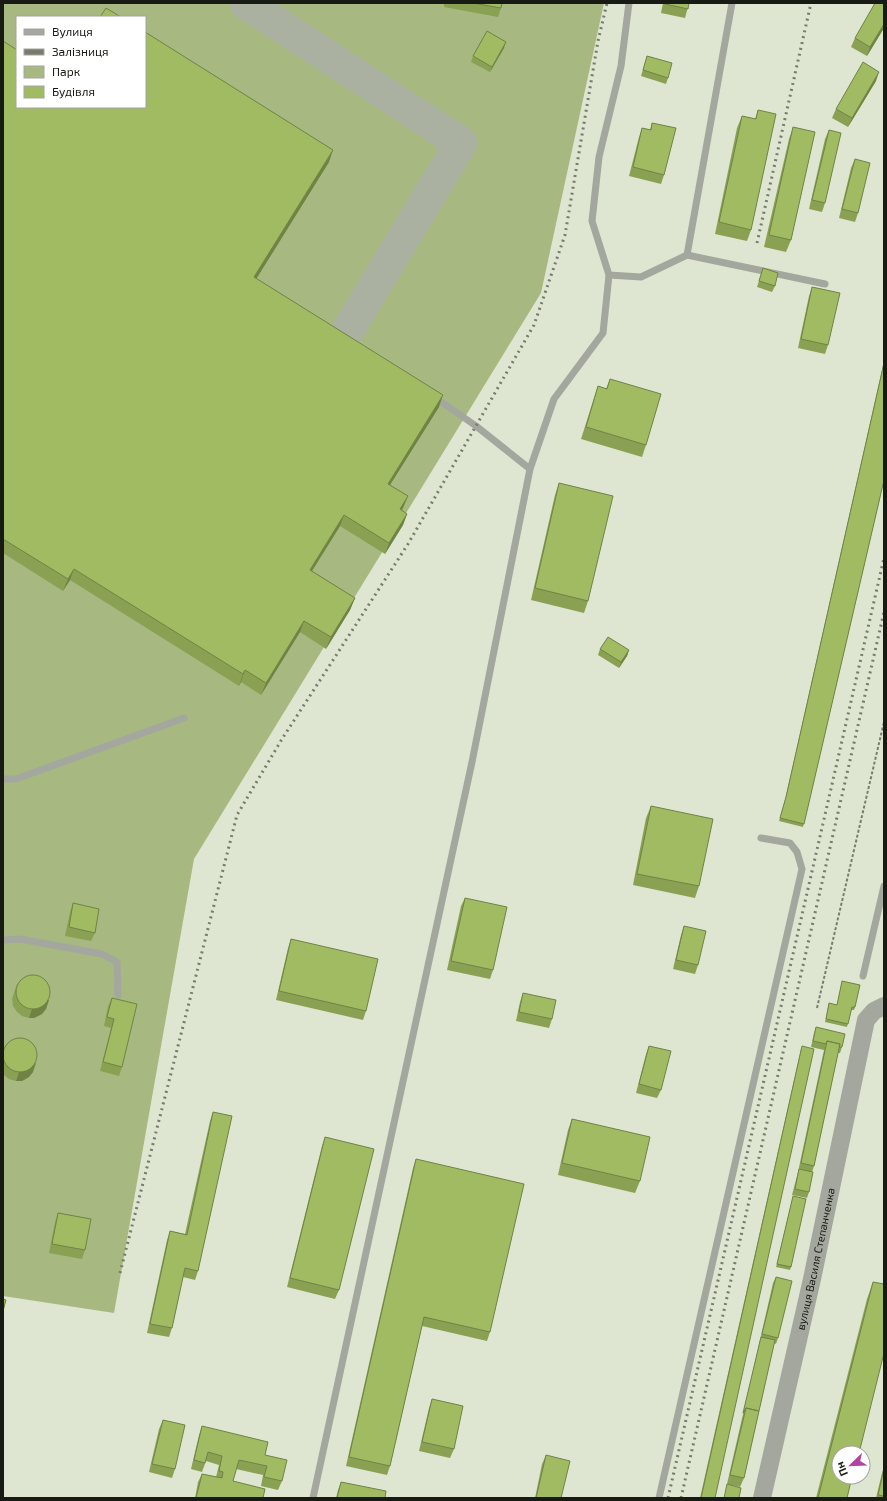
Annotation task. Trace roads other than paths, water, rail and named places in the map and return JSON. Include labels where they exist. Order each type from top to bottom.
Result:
[{"type":"street","name":"вулиця Василя Степанченка","points":[[762,1498],[812,1279],[866,1020],[874,1011],[884,1006]]},
{"type":"lane","points":[[313,1498],[472,762],[530,469],[554,400],[603,333],[609,275],[592,221],[599,157],[621,66],[628,3]]},
{"type":"lane","points":[[687,255],[732,3]]},
{"type":"lane","points":[[609,275],[641,277],[687,255],[825,284]]},
{"type":"lane","points":[[424,390],[476,426],[530,469]]},
{"type":"lane","points":[[3,779],[16,780],[184,718]]},
{"type":"lane","points":[[659,1498],[802,869],[797,852],[790,843],[760,838]]},
{"type":"lane","points":[[863,976],[884,886]]},
{"type":"lane","points":[[3,940],[20,939],[102,954],[117,962],[118,995]]},
{"type":"railway","points":[[120,1273],[237,815],[282,739],[408,544],[534,325],[565,235],[598,41],[607,3]]},
{"type":"railway","points":[[757,243],[811,3]]},
{"type":"railway","points":[[668,1498],[884,558]]},
{"type":"railway","points":[[681,1498],[884,612]]}]
